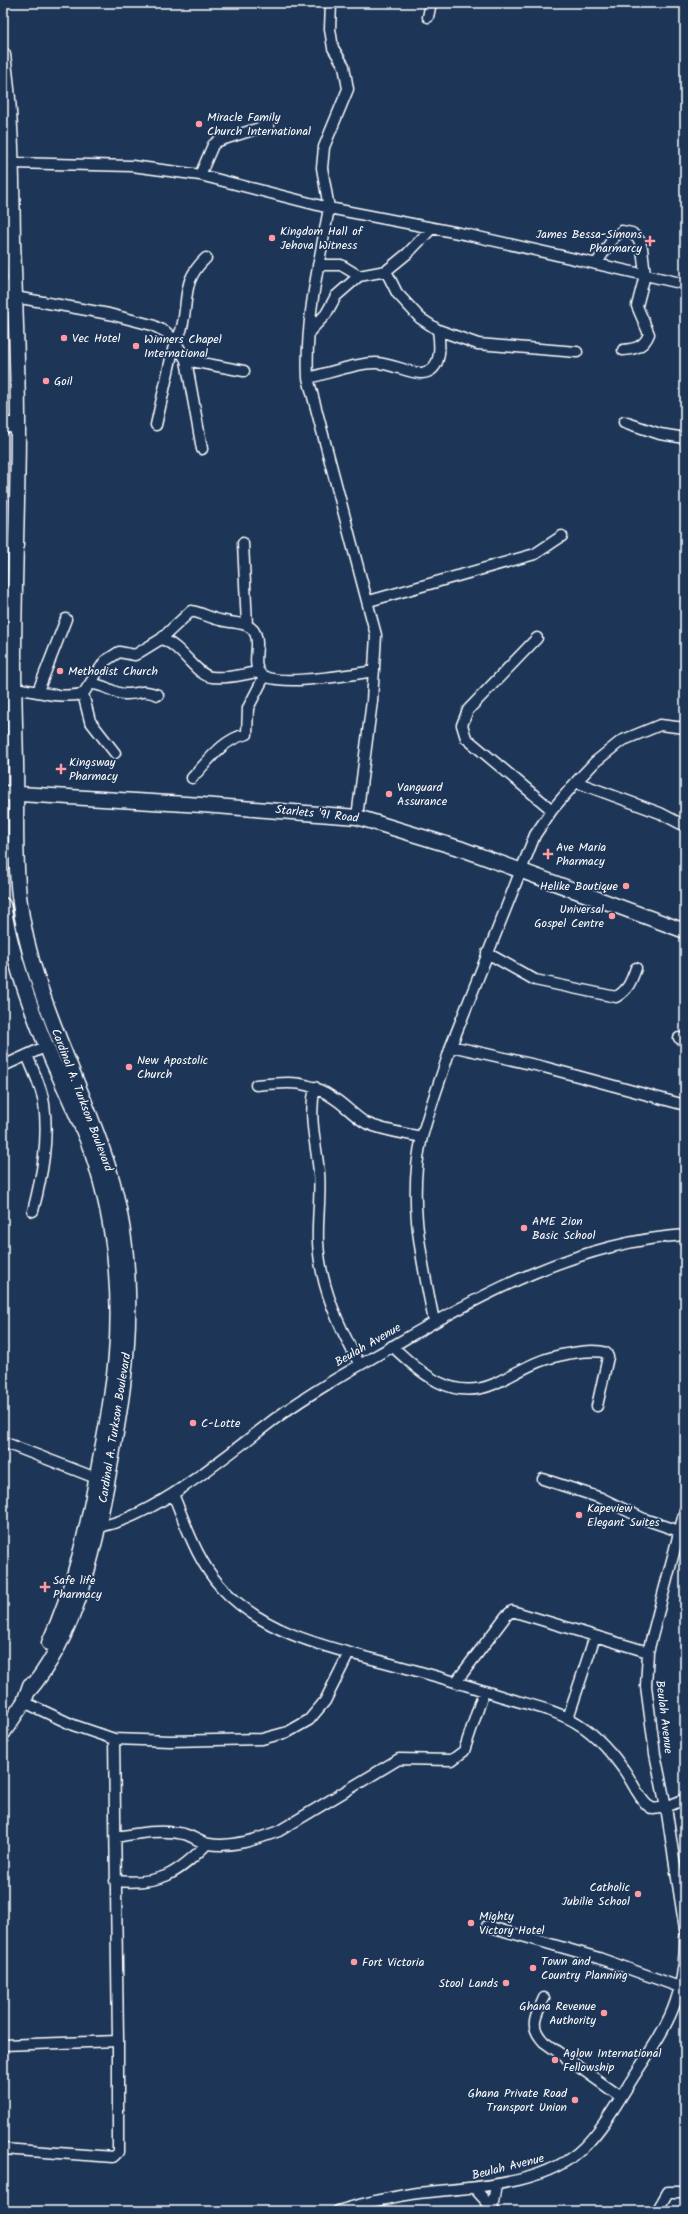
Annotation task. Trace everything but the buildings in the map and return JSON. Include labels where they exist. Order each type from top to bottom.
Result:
[{"type":"street","points":[[331,3],[330,29],[333,48],[344,66],[348,89],[324,147],[322,168],[329,208],[318,264],[307,349],[308,378],[358,566],[369,600],[376,635],[374,672],[357,817]]},
{"type":"street","points":[[428,17],[431,3]]},
{"type":"street","name":"Cardinal A. Turkson Boulevard","points":[[3,55],[7,83],[12,162],[8,209],[16,297],[18,424],[8,663],[14,688],[16,768],[10,793],[19,898],[34,969],[59,1041],[87,1108],[110,1172],[120,1212],[128,1290],[124,1377],[114,1448],[69,1623],[39,1680],[26,1697],[3,1733]]},
{"type":"street","points":[[200,175],[213,145],[218,140],[269,125]]},
{"type":"street","points":[[12,162],[132,166],[200,175],[329,208],[431,229],[469,235],[685,284]]},
{"type":"street","points":[[309,332],[326,314],[336,296],[359,276],[386,271],[408,253],[431,229]]},
{"type":"street","points":[[596,264],[614,237],[622,231],[632,233],[639,240],[642,248],[646,275],[637,306],[649,334],[646,341],[636,349],[623,350]]},
{"type":"street","points":[[156,425],[175,341],[182,328],[187,289],[198,265],[206,258]]},
{"type":"street","points":[[318,264],[341,265],[359,276]]},
{"type":"street","points":[[386,271],[397,293],[420,318],[438,330],[478,344],[577,352]]},
{"type":"street","points":[[3,288],[3,307]]},
{"type":"street","points":[[16,297],[109,314],[152,325],[166,332],[175,341],[186,360],[202,449]]},
{"type":"street","points":[[308,378],[372,362],[396,366],[422,373],[432,368],[441,352],[438,330]]},
{"type":"street","points":[[186,360],[244,371]]},
{"type":"street","points":[[624,422],[660,434],[685,438]]},
{"type":"street","points":[[3,426],[18,424]]},
{"type":"street","points":[[369,600],[534,554],[562,536]]},
{"type":"street","points":[[242,543],[247,625]]},
{"type":"street","points":[[14,688],[38,691],[55,697],[83,694],[91,684],[94,674],[105,661],[113,655],[122,652],[135,655],[161,639],[191,611],[220,620],[247,625],[254,630],[257,637],[256,664],[261,674],[248,708],[247,734],[235,736],[227,742],[192,778]]},
{"type":"street","points":[[38,691],[66,619]]},
{"type":"street","points":[[537,638],[468,710],[462,724],[466,738],[552,810]]},
{"type":"street","points":[[161,639],[175,645],[201,672],[212,677],[261,674],[298,682],[374,672]]},
{"type":"street","points":[[91,684],[104,685],[123,694],[144,690],[158,695]]},
{"type":"street","points":[[83,694],[90,721],[114,753]]},
{"type":"street","points":[[434,1321],[418,1236],[418,1168],[422,1137],[451,1046],[487,953],[523,870],[535,835],[552,810],[576,782],[595,762],[621,741],[660,725],[685,728]]},
{"type":"street","points":[[16,768],[27,783],[46,795]]},
{"type":"street","points":[[576,782],[660,813],[685,826]]},
{"type":"street","name":"Starlets '91 Road","points":[[10,793],[357,817],[404,830],[523,870],[685,931]]},
{"type":"street","name":"Cardinal A. Turkson Boulevard","points":[[3,904],[19,967],[47,1046],[91,1151],[103,1194],[116,1274],[118,1313],[116,1354],[111,1397],[96,1478],[93,1527]]},
{"type":"street","points":[[487,953],[535,980],[616,998],[626,991],[630,985],[636,968]]},
{"type":"street","points":[[3,1066],[47,1046]]},
{"type":"street","points":[[451,1046],[544,1067],[685,1105]]},
{"type":"street","points":[[27,1055],[41,1090],[45,1118],[44,1158],[33,1210]]},
{"type":"street","points":[[256,1085],[292,1081],[315,1088],[335,1099],[348,1112],[366,1123],[383,1130],[422,1137]]},
{"type":"street","points":[[315,1088],[311,1117],[319,1170],[318,1223],[321,1265],[334,1312],[342,1333],[360,1365]]},
{"type":"street","name":"Beulah Avenue","points":[[93,1527],[126,1518],[173,1494],[276,1418],[360,1365],[434,1321],[511,1283],[562,1261],[603,1248],[663,1236],[685,1235]]},
{"type":"street","points":[[392,1346],[417,1369],[432,1379],[464,1390],[477,1390],[494,1384],[528,1365],[548,1357],[578,1352],[606,1353],[608,1357],[597,1406]]},
{"type":"street","points":[[3,1442],[96,1478]]},
{"type":"street","points":[[543,1479],[601,1498],[644,1519],[679,1531]]},
{"type":"street","points":[[173,1494],[201,1558],[221,1587],[235,1600],[277,1628],[298,1637],[349,1653],[456,1682],[568,1718],[592,1733],[623,1769],[647,1805],[652,1809],[666,1807],[685,1799]]},
{"type":"street","name":"Beulah Avenue","points":[[685,1510],[648,1652],[646,1686],[655,1754],[666,1807],[685,1930]]},
{"type":"street","points":[[456,1682],[506,1616],[512,1611],[648,1652]]},
{"type":"street","points":[[568,1718],[595,1636]]},
{"type":"street","points":[[26,1697],[73,1725],[114,1739],[222,1741],[262,1739],[288,1732],[309,1720],[325,1701],[349,1653]]},
{"type":"street","points":[[116,1837],[162,1832],[183,1834],[207,1844],[222,1845],[242,1842],[279,1831],[399,1759],[452,1760],[459,1757],[464,1752],[484,1691]]},
{"type":"street","points":[[3,2148],[115,2156],[118,2152],[114,1739]]},
{"type":"street","points":[[115,1882],[136,1883],[159,1879],[184,1866],[207,1844]]},
{"type":"street","points":[[487,1926],[599,1958],[683,1989]]},
{"type":"street","name":"Beulah Avenue","points":[[338,2211],[399,2196],[475,2189],[496,2185],[552,2169],[572,2157],[598,2132],[659,2038],[674,2010],[683,1989],[685,1936]]},
{"type":"street","points":[[544,1998],[534,2021],[537,2035],[544,2042],[621,2096]]},
{"type":"street","points":[[3,2045],[118,2041]]},
{"type":"street","points":[[494,2209],[496,2185]]},
{"type":"street","points":[[475,2189],[494,2209]]},
{"type":"street","points":[[657,2211],[668,2192],[685,2192]]},
{"type":"place","name":"Miracle Family Church International","points":[[199,124]]},
{"type":"place","name":"Kingdom Hall of Jehova Witness","points":[[272,238]]},
{"type":"place","name":"James Bessa-Simons Pharmarcy","points":[[650,241]]},
{"type":"place","name":"Vec Hotel","points":[[64,338]]},
{"type":"place","name":"Winners Chapel International","points":[[136,346]]},
{"type":"place","name":"Goil","points":[[46,381]]},
{"type":"place","name":"Methodist Church","points":[[60,671]]},
{"type":"place","name":"Kingsway Pharmacy","points":[[61,769]]},
{"type":"place","name":"Vanguard Assurance","points":[[389,794]]},
{"type":"place","name":"Ave Maria Pharmacy","points":[[548,854]]},
{"type":"place","name":"Helike Boutique","points":[[626,886]]},
{"type":"place","name":"Universal Gospel Centre","points":[[612,916]]},
{"type":"place","name":"New Apostolic Church","points":[[129,1067]]},
{"type":"place","name":"AME Zion Basic School","points":[[524,1228]]},
{"type":"place","name":"C-Lotte","points":[[193,1423]]},
{"type":"place","name":"Kapeview Elegant Suites","points":[[579,1515]]},
{"type":"place","name":"Safe life Pharmacy","points":[[45,1587]]},
{"type":"place","name":"Catholic Jubilie School","points":[[638,1894]]},
{"type":"place","name":"Mighty Victory Hotel","points":[[471,1923]]},
{"type":"place","name":"Fort Victoria","points":[[354,1962]]},
{"type":"place","name":"Town and Country Planning","points":[[533,1968]]},
{"type":"place","name":"Stool Lands","points":[[506,1983]]},
{"type":"place","name":"Ghana Revenue Authority","points":[[604,2013]]},
{"type":"place","name":"Aglow International Fellowship","points":[[555,2060]]},
{"type":"place","name":"Ghana Private Road Transport Union","points":[[575,2100]]}]
